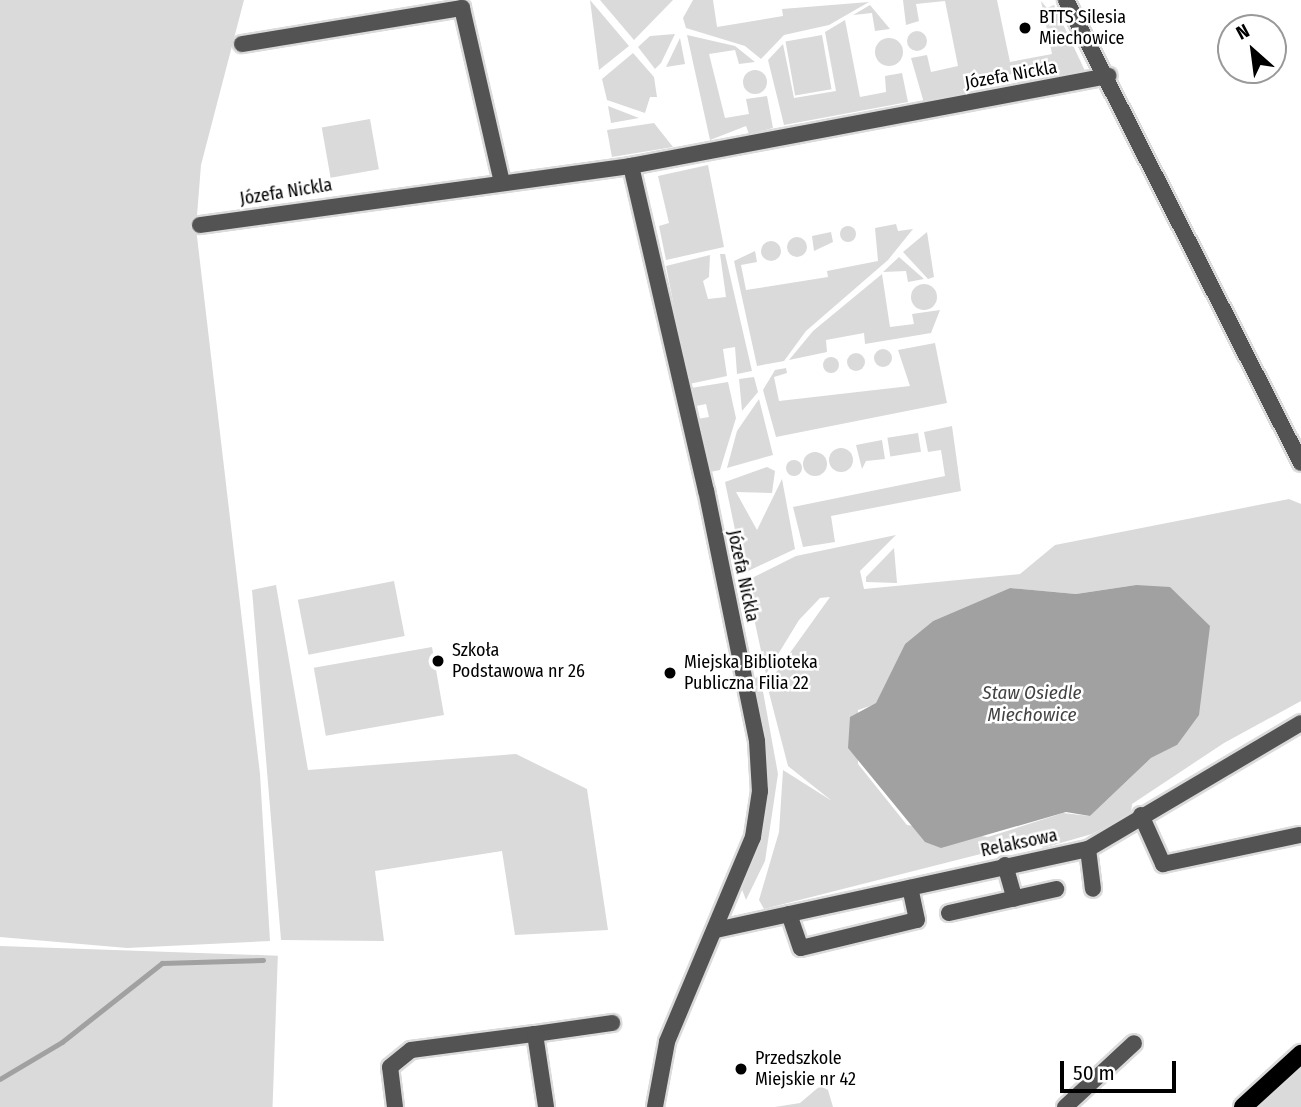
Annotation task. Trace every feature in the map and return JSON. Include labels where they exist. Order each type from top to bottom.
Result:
[{"type":"main road","points":[[1243,1107],[1301,1054]]},
{"type":"street","points":[[1066,0],[1109,76],[1301,463]]},
{"type":"street","points":[[242,44],[462,8],[502,182]]},
{"type":"street","name":"Józefa Nickla","points":[[200,225],[631,166],[1109,76]]},
{"type":"street","name":"Józefa Nickla","points":[[631,166],[757,741],[753,837],[667,1042],[655,1107]]},
{"type":"street","name":"Relaksowa","points":[[716,930],[1088,849],[1141,815],[1301,723]]},
{"type":"street","points":[[1141,815],[1163,863],[1299,835]]},
{"type":"street","points":[[1088,849],[1093,889]]},
{"type":"street","points":[[1005,865],[1015,899]]},
{"type":"street","points":[[789,914],[801,948],[917,920],[910,888]]},
{"type":"street","points":[[949,913],[1056,889]]},
{"type":"street","points":[[395,1107],[390,1067],[411,1050],[612,1023]]},
{"type":"street","points":[[535,1034],[545,1107]]},
{"type":"street","points":[[1065,1107],[1134,1043]]},
{"type":"shaded area","points":[[0,0],[244,0],[201,165],[196,228],[260,774],[270,941],[127,948],[0,937]]},
{"type":"shaded area","points":[[590,0],[629,46],[599,70]]},
{"type":"shaded area","points":[[600,0],[673,0],[634,40]]},
{"type":"shaded area","points":[[693,0],[713,0],[717,27],[783,16],[782,9],[869,2],[829,25],[784,35],[761,59],[745,46],[686,28],[683,18]]},
{"type":"shaded area","points":[[903,0],[997,0],[1010,62],[1052,54],[1041,1],[1047,8],[1054,5],[1086,73],[1019,85],[1012,74],[965,84],[965,97],[924,103],[911,58],[927,55],[931,72],[958,66],[945,1],[916,4],[919,21],[906,25]]},
{"type":"shaded area","points":[[870,5],[890,29],[875,31],[872,13],[853,15]]},
{"type":"shaded area","points":[[845,20],[860,97],[886,92],[885,76],[902,73],[908,102],[784,125],[768,60],[783,44],[794,98],[836,91],[825,32]]},
{"type":"shaded area","points":[[917,31],[924,34],[927,41],[924,48],[917,51],[910,48],[907,41],[910,34]]},
{"type":"shaded area","points":[[675,34],[661,63],[655,69],[638,47],[650,36]]},
{"type":"shaded area","points":[[687,35],[735,46],[755,62],[739,64],[735,50],[709,54],[725,118],[749,114],[746,99],[767,96],[773,128],[749,134],[746,126],[710,140]]},
{"type":"shaded area","points":[[822,35],[832,89],[795,96],[786,41]]},
{"type":"shaded area","points":[[680,38],[685,64],[666,67]]},
{"type":"shaded area","points":[[889,38],[899,42],[903,52],[899,62],[889,66],[879,62],[875,52],[879,42]]},
{"type":"shaded area","points":[[633,53],[654,77],[657,97],[650,97],[645,113],[607,100],[602,79]]},
{"type":"shaded area","points":[[755,70],[763,74],[767,82],[763,90],[755,94],[747,90],[743,82],[747,74]]},
{"type":"shaded area","points":[[608,106],[639,118],[611,123]]},
{"type":"shaded area","points":[[370,119],[379,169],[331,178],[322,128]]},
{"type":"shaded area","points":[[654,123],[673,147],[612,157],[607,130]]},
{"type":"shaded area","points":[[708,165],[724,247],[666,260],[659,226],[669,223],[658,176]]},
{"type":"shaded area","points":[[896,224],[898,231],[913,229],[888,260],[806,331],[784,361],[757,366],[734,261],[755,251],[757,262],[741,265],[746,290],[828,277],[827,271],[878,261],[875,228]]},
{"type":"shaded area","points":[[845,226],[851,226],[856,234],[854,240],[845,242],[840,237],[840,231]]},
{"type":"shaded area","points":[[831,232],[833,242],[814,251],[812,236]]},
{"type":"shaded area","points":[[927,232],[934,277],[928,279],[903,252]]},
{"type":"shaded area","points":[[797,237],[804,240],[807,247],[804,254],[797,257],[790,254],[787,247],[790,240]]},
{"type":"shaded area","points":[[771,241],[778,244],[781,251],[778,258],[771,261],[764,258],[761,251],[764,244]]},
{"type":"shaded area","points":[[720,254],[725,254],[752,371],[737,374],[735,347],[723,349],[727,376],[689,384],[666,266],[710,255],[709,277],[703,281],[708,299],[726,297]]},
{"type":"shaded area","points":[[899,257],[924,279],[908,282],[906,271],[883,272]]},
{"type":"shaded area","points":[[882,274],[890,327],[914,324],[912,314],[940,310],[931,333],[865,344],[864,333],[826,340],[827,352],[789,360],[813,331]]},
{"type":"shaded area","points":[[924,284],[934,287],[937,297],[934,307],[924,310],[914,307],[911,297],[914,287]]},
{"type":"shaded area","points":[[935,343],[947,403],[776,437],[763,390],[775,370],[786,368],[787,373],[774,377],[779,401],[910,386],[898,350]]},
{"type":"shaded area","points":[[883,349],[889,352],[892,358],[889,364],[883,367],[877,364],[874,358],[877,352]]},
{"type":"shaded area","points":[[852,353],[860,353],[865,362],[863,369],[852,371],[847,366],[847,358]]},
{"type":"shaded area","points":[[831,357],[837,359],[837,371],[831,373],[825,371],[823,365],[825,359]]},
{"type":"shaded area","points":[[754,377],[758,392],[742,411],[739,379]]},
{"type":"shaded area","points":[[728,382],[736,418],[720,470],[710,472],[697,419],[709,417],[706,404],[696,406],[691,388]]},
{"type":"shaded area","points":[[759,399],[773,455],[727,468],[737,431]]},
{"type":"shaded area","points":[[952,426],[961,491],[831,516],[835,542],[803,547],[793,507],[945,476],[941,450],[928,452],[924,432]]},
{"type":"shaded area","points":[[918,433],[921,452],[890,457],[887,438]]},
{"type":"shaded area","points":[[882,440],[885,459],[866,461],[862,469],[856,445]]},
{"type":"shaded area","points":[[841,448],[849,452],[853,460],[849,468],[841,472],[833,468],[829,460],[833,452]]},
{"type":"shaded area","points":[[815,452],[823,456],[827,464],[823,472],[815,476],[807,472],[803,464],[807,456]]},
{"type":"shaded area","points":[[791,460],[797,460],[802,468],[800,474],[791,476],[786,471],[786,465]]},
{"type":"shaded area","points":[[767,467],[775,471],[772,493],[736,492],[757,530],[782,479],[795,549],[744,573],[725,482]]},
{"type":"shaded area","points":[[1289,499],[1301,504],[1301,701],[1224,743],[1132,804],[1131,813],[1092,834],[1043,848],[1036,840],[764,909],[759,900],[779,832],[783,770],[832,801],[788,766],[767,685],[830,597],[820,598],[799,620],[766,674],[746,581],[796,556],[896,535],[860,571],[864,589],[1020,574],[1055,545]],"holes":[[[1136,585],[1177,745],[1151,758],[1090,816],[1063,813],[988,837],[907,825],[858,764],[858,710],[876,704],[905,644],[933,621],[1010,588],[1076,594]]]},
{"type":"shaded area","points":[[894,548],[897,583],[866,582],[866,577]]},
{"type":"shaded area","points":[[394,581],[405,636],[308,655],[298,600]]},
{"type":"shaded area","points":[[276,585],[308,770],[516,754],[587,789],[608,930],[515,935],[502,851],[375,871],[384,941],[281,940],[252,590]]},
{"type":"shaded area","points":[[432,647],[444,715],[326,736],[314,668]]},
{"type":"shaded area","points":[[760,675],[778,774],[765,861],[746,900],[741,887],[767,782],[751,681]]},
{"type":"shaded area","points":[[0,946],[278,956],[273,1107],[0,1107]]},
{"type":"shaded area","points":[[1301,1068],[1301,1107],[1259,1107]]},
{"type":"shaded area","points":[[820,1086],[828,1090],[833,1107],[775,1107],[800,1103]]},
{"type":"water","name":"Staw Osiedle Miechowice","points":[[1136,585],[1170,587],[1210,626],[1199,715],[1177,745],[1151,758],[1090,816],[1066,812],[941,848],[925,842],[848,748],[850,717],[876,703],[905,644],[933,621],[1010,588],[1076,594]]},
{"type":"waterway","points":[[0,1079],[62,1042],[162,963],[263,960]]},
{"type":"place","name":"BTTS Silesia Miechowice","points":[[1025,28]]},
{"type":"place","name":"Szkoła Podstawowa nr 26","points":[[438,661]]},
{"type":"place","name":"Miejska Biblioteka Publiczna Filia 22","points":[[670,673]]},
{"type":"place","name":"Przedszkole Miejskie nr 42","points":[[741,1069]]}]
